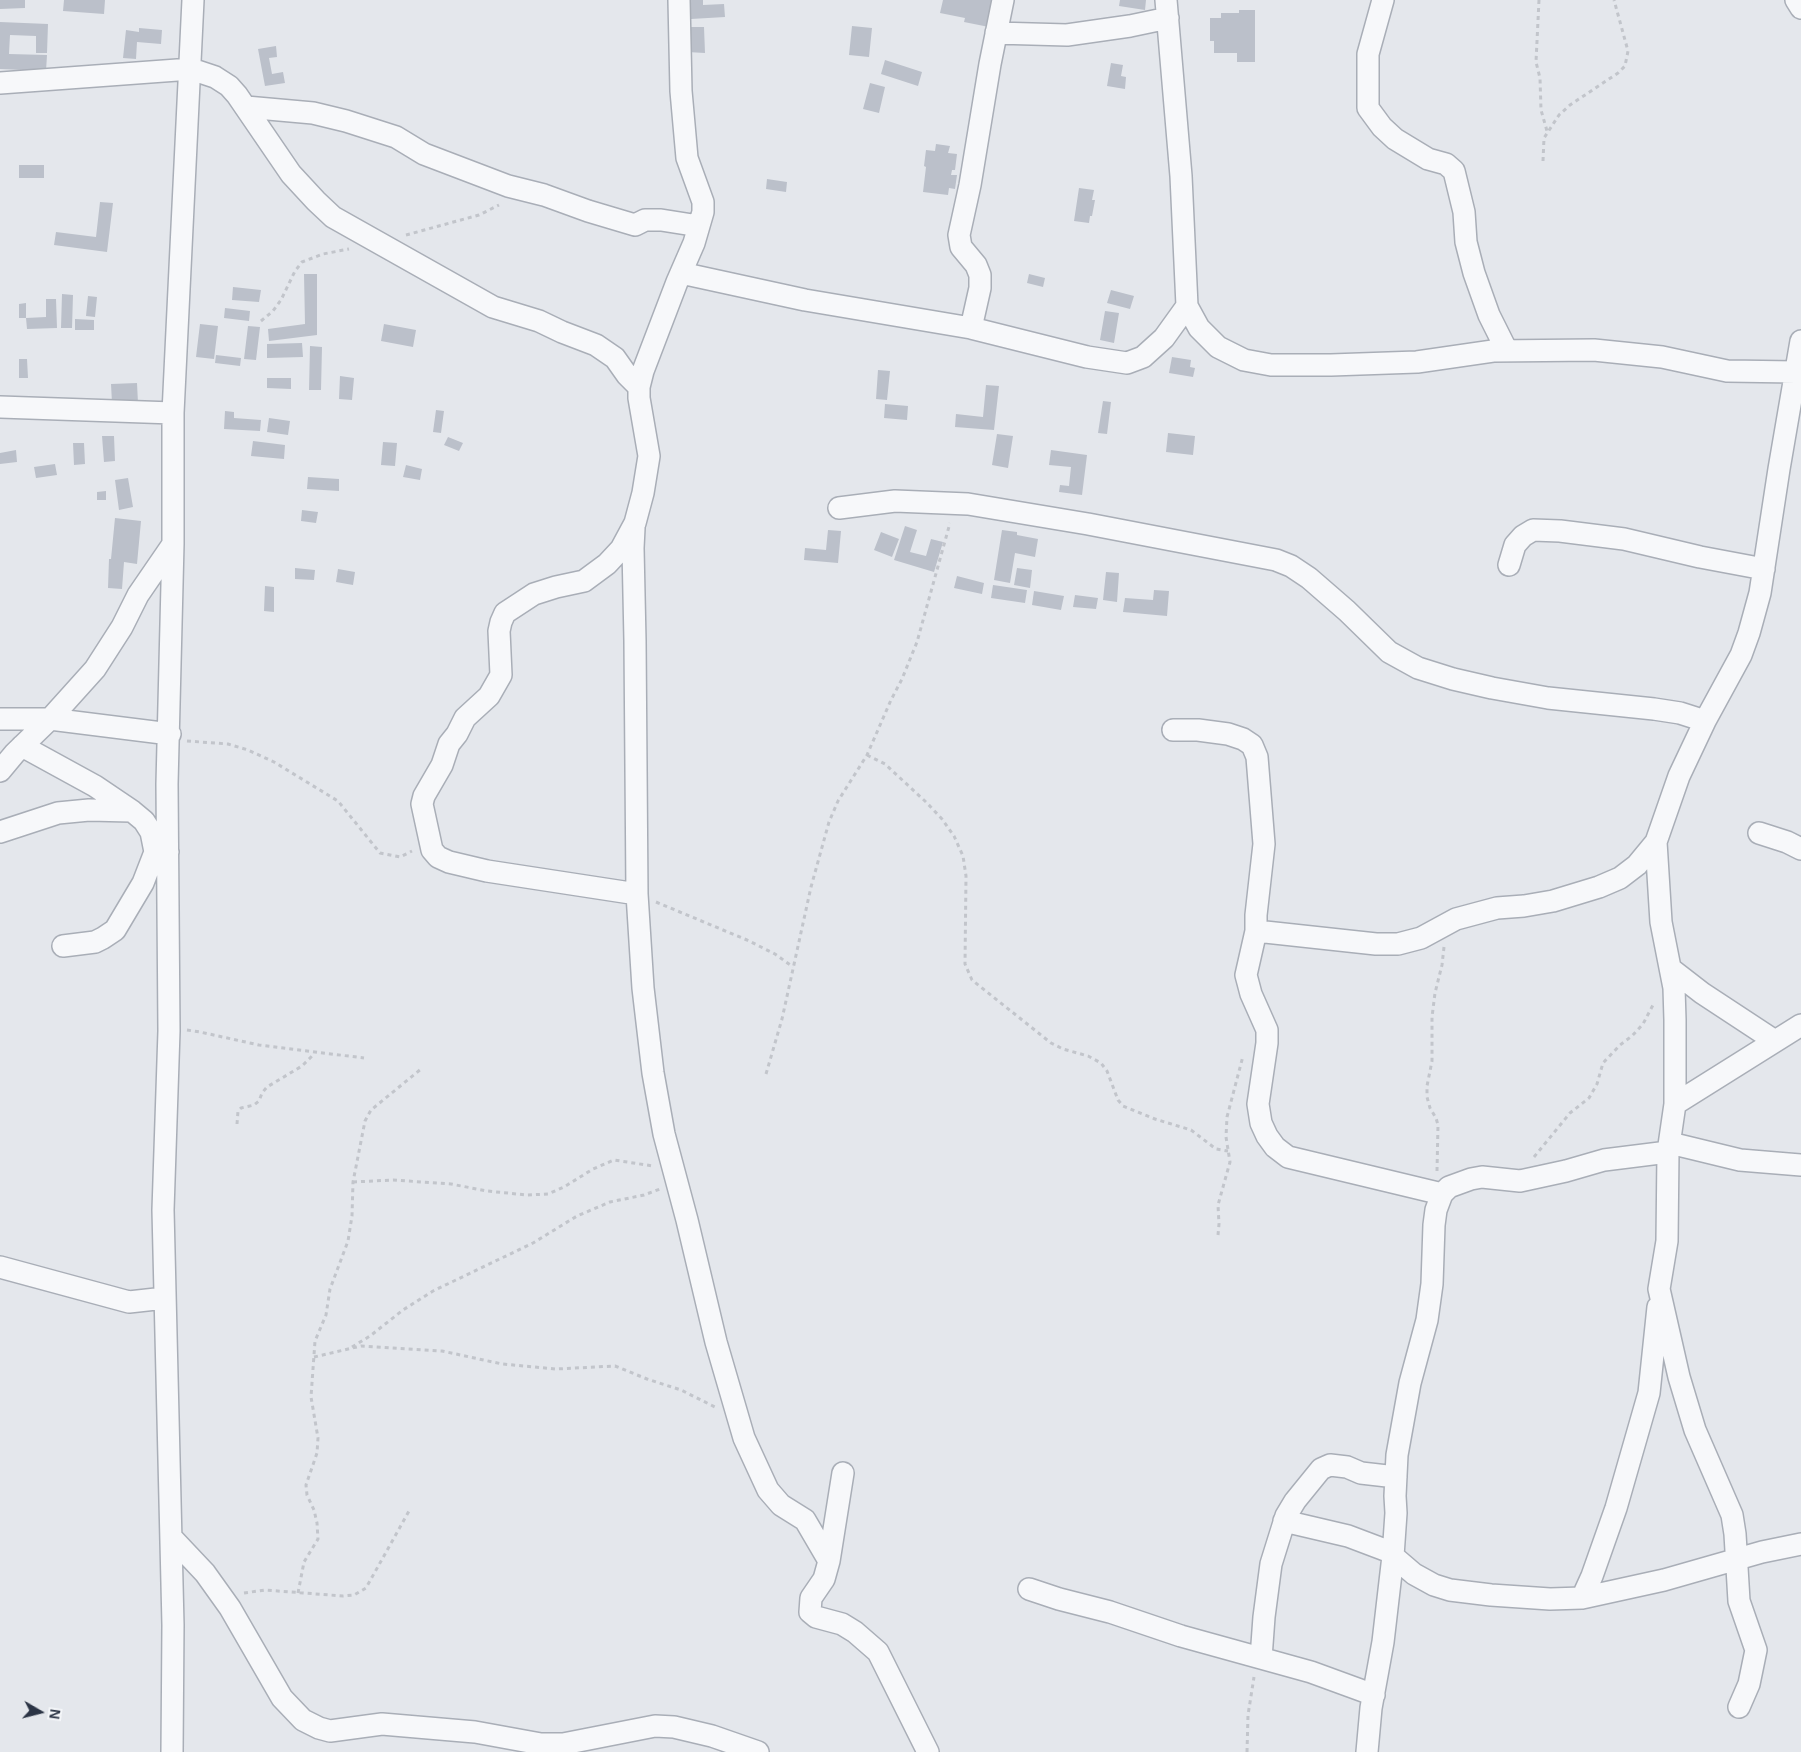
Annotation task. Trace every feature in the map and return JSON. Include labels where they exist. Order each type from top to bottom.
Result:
[{"type":"street","points":[[172,1752],[173,1626],[163,1210],[169,1030],[162,852],[170,737],[173,413],[193,0]]},
{"type":"street","points":[[679,0],[679,46],[687,158],[704,202],[704,212],[643,371],[639,387],[639,398],[649,456],[643,493],[635,523],[633,548],[637,894],[643,988],[653,1073],[664,1134],[716,1342],[744,1438],[768,1490],[781,1505],[805,1520],[829,1561]]},
{"type":"street","points":[[971,328],[980,288],[980,275],[976,265],[961,247],[959,235],[970,185],[1003,0]]},
{"type":"street","points":[[1383,0],[1368,54],[1368,108],[1382,127],[1395,139],[1428,159],[1446,164],[1454,171],[1464,212],[1466,242],[1474,273],[1489,315],[1507,350]]},
{"type":"street","points":[[1796,0],[1801,8]]},
{"type":"street","points":[[996,32],[1067,35],[1130,26],[1167,9],[1181,176],[1187,306],[1199,328],[1218,347],[1244,360],[1271,365],[1331,365],[1417,362],[1507,350],[1594,350],[1662,357],[1727,371],[1796,372]]},
{"type":"street","points":[[0,83],[191,69],[215,76],[229,86],[291,174],[333,217],[493,307],[539,321],[596,345],[615,358],[627,375],[639,387]]},
{"type":"street","points":[[246,108],[313,113],[396,137],[424,154],[508,186],[544,195],[635,225],[645,220],[661,220],[700,226]]},
{"type":"street","points":[[681,273],[806,300],[971,328],[1087,357],[1127,363],[1142,357],[1164,338],[1187,306]]},
{"type":"street","points":[[1256,930],[1398,944],[1421,938],[1456,919],[1497,908],[1553,901],[1599,887],[1620,878],[1637,865],[1656,842],[1679,776],[1705,721],[1741,655],[1750,633],[1793,429],[1796,372],[1801,341]]},
{"type":"street","points":[[0,407],[173,413]]},
{"type":"street","points":[[839,508],[895,501],[955,503],[1088,524],[1276,560],[1291,566],[1309,578],[1347,611],[1388,652],[1418,668],[1453,679],[1501,690],[1548,698],[1654,709],[1680,713],[1705,721]]},
{"type":"street","points":[[635,523],[621,549],[608,564],[584,581],[534,594],[505,613],[499,631],[501,675],[489,696],[465,718],[457,734],[449,744],[442,765],[423,800],[432,850],[438,857],[449,862],[487,871],[637,894]]},
{"type":"street","points":[[1509,565],[1516,545],[1522,536],[1533,530],[1542,530],[1587,533],[1624,539],[1700,557],[1764,569]]},
{"type":"street","points":[[0,771],[95,669],[122,627],[138,595],[173,544]]},
{"type":"street","points":[[0,720],[50,719],[170,737]]},
{"type":"street","points":[[1173,730],[1228,734],[1243,739],[1252,745],[1257,757],[1264,844],[1256,930],[1246,975],[1250,994],[1267,1030],[1267,1043],[1258,1104],[1260,1123],[1274,1147],[1288,1157],[1438,1194],[1449,1187],[1471,1179],[1482,1177],[1511,1181],[1538,1178],[1604,1160],[1669,1147],[1740,1160],[1801,1165]]},
{"type":"street","points":[[22,746],[95,786],[132,811],[144,821],[162,852]]},
{"type":"street","points":[[0,832],[58,813],[89,810],[132,811]]},
{"type":"street","points":[[1760,833],[1801,849]]},
{"type":"street","points":[[1582,1598],[1592,1576],[1616,1508],[1649,1393],[1659,1289],[1668,1241],[1669,1147],[1674,1104],[1672,978],[1661,922],[1656,842]]},
{"type":"street","points":[[63,946],[95,942],[115,930],[162,852]]},
{"type":"street","points":[[1672,978],[1702,993],[1775,1041]]},
{"type":"street","points":[[1674,1104],[1801,1025]]},
{"type":"street","points":[[1367,1752],[1371,1708],[1383,1642],[1393,1554],[1396,1477],[1402,1419],[1427,1320],[1432,1284],[1434,1224],[1438,1194]]},
{"type":"street","points":[[0,1267],[129,1302],[165,1298]]},
{"type":"street","points":[[1659,1289],[1679,1377],[1695,1430],[1732,1515],[1739,1601],[1756,1650],[1749,1684],[1740,1707]]},
{"type":"street","points":[[1258,1657],[1271,1564],[1284,1521],[1295,1501],[1311,1480],[1321,1469],[1330,1465],[1347,1467],[1360,1472],[1396,1477]]},
{"type":"street","points":[[843,1473],[829,1561],[824,1579],[811,1598],[810,1612],[816,1617],[842,1624],[855,1632],[878,1652],[928,1752]]},
{"type":"street","points":[[1284,1521],[1348,1536],[1393,1554],[1414,1574],[1434,1585],[1450,1590],[1550,1600],[1582,1598],[1664,1580],[1736,1559],[1801,1544]]},
{"type":"street","points":[[171,1537],[205,1573],[230,1608],[282,1698],[303,1720],[319,1728],[330,1731],[382,1724],[475,1732],[541,1744],[556,1744],[582,1742],[655,1726],[664,1726],[712,1736],[758,1752]]},
{"type":"street","points":[[1029,1589],[1110,1612],[1181,1636],[1311,1672],[1374,1694]]},
{"type":"path","points":[[1539,0],[1536,62],[1540,78],[1542,110],[1547,132]]},
{"type":"path","points":[[1543,161],[1544,138],[1559,116],[1570,105],[1610,79],[1625,66],[1628,51],[1614,0]]},
{"type":"path","points":[[261,321],[273,311],[281,300],[295,271],[302,262],[323,254],[379,242],[478,215],[504,203]]},
{"type":"path","points":[[766,1074],[780,1027],[811,887],[829,822],[838,801],[867,755],[917,642],[955,503]]},
{"type":"path","points":[[170,737],[228,744],[248,750],[274,762],[338,801],[380,853],[400,857],[430,842]]},
{"type":"path","points":[[867,755],[884,764],[926,802],[942,819],[957,843],[963,856],[966,876],[965,964],[972,980],[1051,1043],[1063,1049],[1088,1056],[1101,1063],[1107,1071],[1118,1100],[1123,1106],[1155,1119],[1191,1130],[1216,1149],[1228,1151]]},
{"type":"path","points":[[637,894],[747,940],[775,954],[793,967]]},
{"type":"path","points":[[1438,1194],[1438,1125],[1430,1108],[1427,1086],[1432,1061],[1432,1017],[1444,945],[1442,926]]},
{"type":"path","points":[[1511,1181],[1567,1117],[1588,1098],[1597,1084],[1603,1063],[1642,1024],[1651,1007],[1663,993],[1672,978]]},
{"type":"path","points":[[169,1030],[200,1032],[259,1045],[364,1058]]},
{"type":"path","points":[[237,1124],[238,1111],[241,1108],[259,1101],[262,1093],[302,1066],[315,1053]]},
{"type":"path","points":[[1218,1235],[1218,1205],[1230,1162],[1226,1137],[1227,1117],[1243,1054]]},
{"type":"path","points":[[298,1593],[304,1562],[318,1539],[318,1523],[307,1495],[306,1485],[317,1453],[318,1438],[311,1397],[314,1341],[326,1315],[330,1289],[348,1241],[352,1216],[353,1182],[365,1121],[371,1110],[421,1069]]},
{"type":"path","points":[[353,1182],[393,1180],[451,1184],[487,1190],[548,1194],[564,1187],[593,1169],[614,1160],[675,1175]]},
{"type":"path","points":[[350,1348],[433,1291],[533,1243],[577,1216],[599,1206],[644,1195],[675,1175]]},
{"type":"path","points":[[314,1357],[361,1346],[442,1352],[502,1364],[556,1369],[615,1366],[646,1379],[682,1390],[738,1418]]},
{"type":"path","points":[[221,1595],[266,1590],[343,1596],[354,1595],[366,1588],[409,1511]]},
{"type":"path","points":[[1247,1752],[1248,1715],[1258,1657]]},
{"type":"building","points":[[0,0],[25,0],[25,8],[0,9]]},
{"type":"building","points":[[64,0],[105,0],[104,14],[63,11]]},
{"type":"building","points":[[691,0],[703,0],[703,5],[724,4],[725,17],[691,19]]},
{"type":"building","points":[[943,0],[994,0],[989,27],[964,22],[965,18],[940,13]]},
{"type":"building","points":[[1120,0],[1146,0],[1145,10],[1119,6]]},
{"type":"building","points":[[1239,10],[1255,10],[1255,62],[1237,62],[1237,53],[1214,53],[1214,41],[1210,41],[1210,18],[1221,18],[1221,13],[1239,13]]},
{"type":"building","points":[[0,22],[48,24],[47,53],[36,53],[36,36],[10,35],[9,54],[47,55],[46,71],[0,69]]},
{"type":"building","points":[[852,26],[872,28],[869,57],[849,55]]},
{"type":"building","points":[[687,27],[704,27],[705,53],[687,52]]},
{"type":"building","points":[[139,28],[162,30],[161,44],[137,42],[136,59],[123,58],[126,30],[139,32]]},
{"type":"building","points":[[276,46],[277,57],[269,58],[272,74],[283,72],[285,83],[265,86],[258,49]]},
{"type":"building","points":[[885,60],[922,72],[918,86],[881,74]]},
{"type":"building","points":[[1111,63],[1123,65],[1121,76],[1126,77],[1125,89],[1107,86]]},
{"type":"building","points":[[870,83],[885,87],[879,113],[863,109]]},
{"type":"building","points":[[936,144],[950,146],[948,153],[957,154],[955,170],[952,170],[951,175],[957,175],[955,189],[949,188],[948,195],[923,192],[926,150],[935,151]]},
{"type":"building","points":[[19,165],[44,165],[44,178],[19,178]]},
{"type":"building","points":[[767,179],[787,182],[786,192],[766,189]]},
{"type":"building","points":[[1079,188],[1094,190],[1092,200],[1095,200],[1089,223],[1074,221]]},
{"type":"building","points":[[100,202],[113,203],[107,252],[54,245],[56,232],[96,237]]},
{"type":"building","points":[[304,274],[317,274],[317,335],[269,341],[268,329],[305,324]]},
{"type":"building","points":[[1029,274],[1045,278],[1043,287],[1027,283]]},
{"type":"building","points":[[233,287],[261,290],[259,302],[232,300]]},
{"type":"building","points":[[1111,290],[1134,296],[1130,309],[1107,303]]},
{"type":"building","points":[[62,294],[73,295],[72,328],[61,328]]},
{"type":"building","points":[[88,296],[97,297],[95,317],[86,316]]},
{"type":"building","points":[[46,299],[56,299],[57,328],[27,329],[26,318],[46,317]]},
{"type":"building","points":[[26,303],[26,318],[19,318],[19,304]]},
{"type":"building","points":[[225,308],[250,311],[249,321],[224,318]]},
{"type":"building","points":[[1105,311],[1119,313],[1114,343],[1100,340]]},
{"type":"building","points":[[75,319],[94,320],[94,330],[75,330]]},
{"type":"building","points":[[200,324],[218,326],[214,359],[196,357]]},
{"type":"building","points":[[384,324],[416,330],[413,347],[381,341]]},
{"type":"building","points":[[248,326],[260,327],[256,360],[244,359]]},
{"type":"building","points":[[302,343],[303,357],[267,358],[267,344]]},
{"type":"building","points":[[310,346],[322,347],[321,390],[309,390]]},
{"type":"building","points":[[216,355],[241,358],[240,366],[215,363]]},
{"type":"building","points":[[1172,357],[1191,360],[1190,367],[1195,368],[1193,377],[1169,373]]},
{"type":"building","points":[[19,359],[27,359],[28,378],[19,378]]},
{"type":"building","points":[[878,370],[890,371],[887,400],[876,399]]},
{"type":"building","points":[[340,376],[354,378],[352,400],[339,399]]},
{"type":"building","points":[[267,378],[291,378],[291,389],[267,388]]},
{"type":"building","points":[[137,383],[138,403],[112,403],[111,384]]},
{"type":"building","points":[[986,385],[999,386],[994,430],[955,427],[956,414],[983,417]]},
{"type":"building","points":[[1103,401],[1111,402],[1107,434],[1098,433]]},
{"type":"building","points":[[885,404],[908,406],[907,420],[884,418]]},
{"type":"building","points":[[436,410],[444,411],[441,433],[433,432]]},
{"type":"building","points":[[225,411],[234,412],[234,418],[261,420],[260,431],[224,429]]},
{"type":"building","points":[[269,418],[290,421],[288,435],[267,432]]},
{"type":"building","points":[[1168,433],[1195,436],[1193,455],[1166,452]]},
{"type":"building","points":[[997,434],[1013,436],[1008,468],[992,465]]},
{"type":"building","points":[[102,436],[114,436],[115,461],[104,462]]},
{"type":"building","points":[[448,437],[463,443],[459,451],[444,445]]},
{"type":"building","points":[[253,441],[285,445],[284,459],[251,456]]},
{"type":"building","points":[[383,442],[397,443],[395,466],[381,465]]},
{"type":"building","points":[[73,443],[84,443],[85,464],[74,465]]},
{"type":"building","points":[[16,450],[17,462],[0,464],[0,453]]},
{"type":"building","points":[[1051,450],[1087,455],[1082,495],[1059,492],[1060,485],[1069,486],[1071,467],[1049,465]]},
{"type":"building","points":[[55,464],[57,475],[36,478],[34,467]]},
{"type":"building","points":[[406,465],[422,469],[420,480],[403,477]]},
{"type":"building","points":[[308,477],[339,479],[339,491],[307,489]]},
{"type":"building","points":[[128,478],[133,507],[119,510],[115,480]]},
{"type":"building","points":[[106,491],[106,500],[97,500],[97,492]]},
{"type":"building","points":[[302,510],[318,512],[316,523],[301,521]]},
{"type":"building","points":[[115,518],[141,521],[137,564],[124,562],[122,589],[108,588],[109,559],[111,559]]},
{"type":"building","points":[[905,526],[917,530],[910,552],[926,556],[931,539],[943,542],[934,572],[894,560]]},
{"type":"building","points":[[828,530],[841,531],[838,563],[804,560],[805,548],[826,550]]},
{"type":"building","points":[[1002,530],[1017,532],[1017,535],[1038,539],[1035,557],[1015,553],[1010,583],[994,580]]},
{"type":"building","points":[[881,532],[899,539],[892,557],[874,550]]},
{"type":"building","points":[[295,568],[315,570],[314,580],[295,579]]},
{"type":"building","points":[[1017,568],[1032,570],[1030,588],[1014,585]]},
{"type":"building","points":[[338,569],[355,572],[353,585],[336,582]]},
{"type":"building","points":[[1106,572],[1119,573],[1117,602],[1103,600]]},
{"type":"building","points":[[957,576],[984,583],[982,594],[954,588]]},
{"type":"building","points":[[993,585],[1027,590],[1025,603],[991,598]]},
{"type":"building","points":[[265,586],[274,587],[274,612],[264,611]]},
{"type":"building","points":[[1154,590],[1169,591],[1167,616],[1123,612],[1125,598],[1153,600]]},
{"type":"building","points":[[1034,591],[1064,596],[1061,610],[1032,605]]},
{"type":"building","points":[[1075,595],[1098,598],[1096,609],[1073,607]]}]
